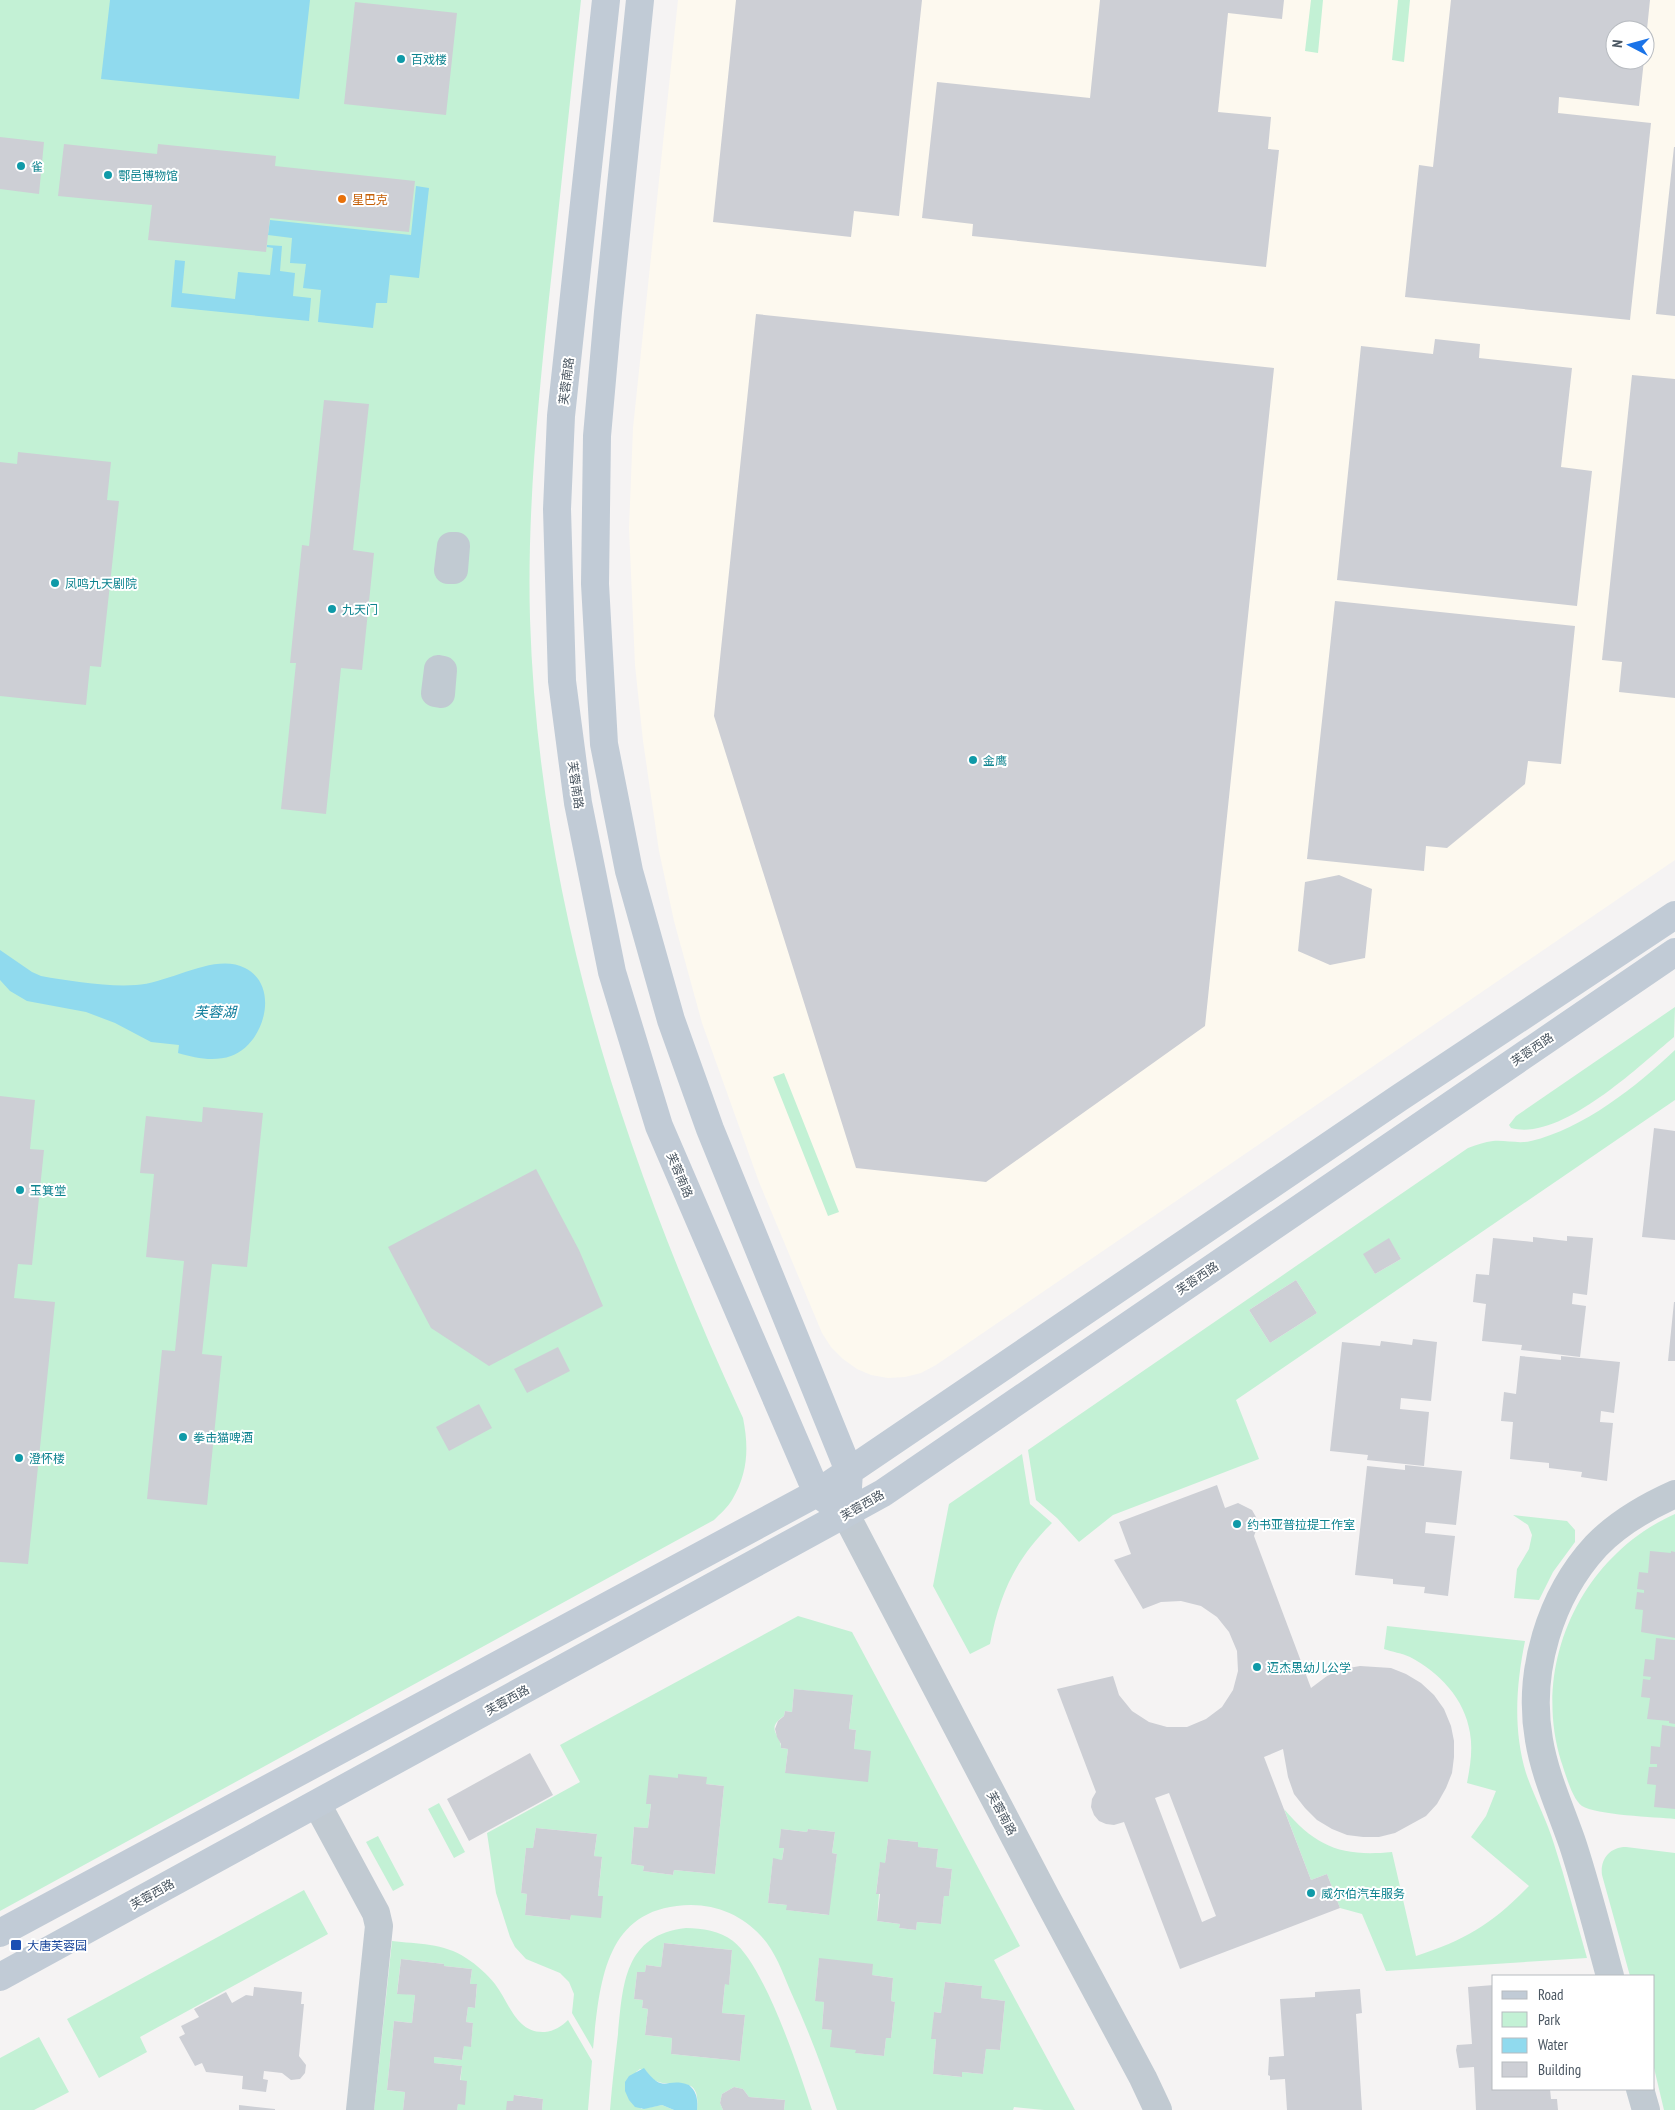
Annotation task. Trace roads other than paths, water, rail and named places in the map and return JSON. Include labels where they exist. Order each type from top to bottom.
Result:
[{"type":"main road","name":"芙蓉南路","points":[[606,0],[561,416],[556,509],[562,681],[578,803],[612,972],[659,1126],[817,1493],[846,1515]]},
{"type":"main road","points":[[640,0],[597,436],[595,584],[604,744],[629,872],[671,1020],[710,1129],[849,1472],[846,1515]]},
{"type":"main road","points":[[0,1933],[817,1493],[1399,1098],[1675,915]]},
{"type":"main road","name":"芙蓉西路","points":[[0,1977],[884,1493],[1675,952]]},
{"type":"street","points":[[1610,1975],[1579,1863],[1546,1769],[1540,1746],[1536,1720],[1539,1670],[1542,1651],[1554,1613],[1572,1577],[1584,1561],[1597,1546],[1627,1520],[1675,1494]]},
{"type":"street","name":"芙蓉南路","points":[[846,1515],[1143,2078],[1158,2110]]},
{"type":"street","points":[[317,1804],[376,1914],[380,1926],[360,2110]]},
{"type":"street","points":[[1640,2090],[1646,2110]]},
{"type":"water","points":[[110,0],[310,0],[299,99],[101,79]]},
{"type":"water","points":[[416,186],[429,188],[419,278],[390,275],[387,303],[376,303],[373,328],[318,322],[321,290],[303,288],[306,264],[290,263],[292,238],[268,235],[270,220],[411,235]]},
{"type":"water","points":[[267,245],[282,246],[280,271],[295,273],[293,296],[311,298],[309,321],[171,307],[175,260],[185,261],[182,293],[235,299],[238,272],[270,275],[273,248],[267,247]]},
{"type":"water","name":"芙蓉湖","points":[[0,950],[41,976],[76,982],[113,985],[149,983],[206,966],[233,964],[245,968],[256,976],[263,988],[265,1001],[264,1015],[252,1040],[243,1050],[231,1056],[211,1059],[184,1055],[178,1053],[179,1045],[151,1042],[115,1023],[86,1012],[27,1001],[10,991],[0,980]]},
{"type":"water","points":[[644,2068],[661,2083],[675,2082],[689,2085],[694,2090],[696,2096],[697,2110],[674,2110],[662,2105],[644,2109],[635,2107],[625,2091],[625,2082],[629,2076]]},
{"type":"place","name":"百戏楼","points":[[401,59]]},
{"type":"place","name":"雀","points":[[21,166]]},
{"type":"place","name":"鄠邑博物馆","points":[[108,175]]},
{"type":"place","name":"星巴克","points":[[342,199]]},
{"type":"place","name":"凤鸣九天剧院","points":[[55,583]]},
{"type":"place","name":"九天门","points":[[332,609]]},
{"type":"place","name":"金鹰","points":[[973,760]]},
{"type":"place","name":"玉箕堂","points":[[20,1190]]},
{"type":"place","name":"拳击猫啤酒","points":[[183,1437]]},
{"type":"place","name":"澄怀楼","points":[[19,1458]]},
{"type":"place","name":"约书亚普拉提工作室","points":[[1237,1524]]},
{"type":"place","name":"迈杰思幼儿公学","points":[[1257,1667]]},
{"type":"place","name":"威尔伯汽车服务","points":[[1311,1893]]},
{"type":"place","name":"大唐芙蓉园","points":[[16,1945]]}]
